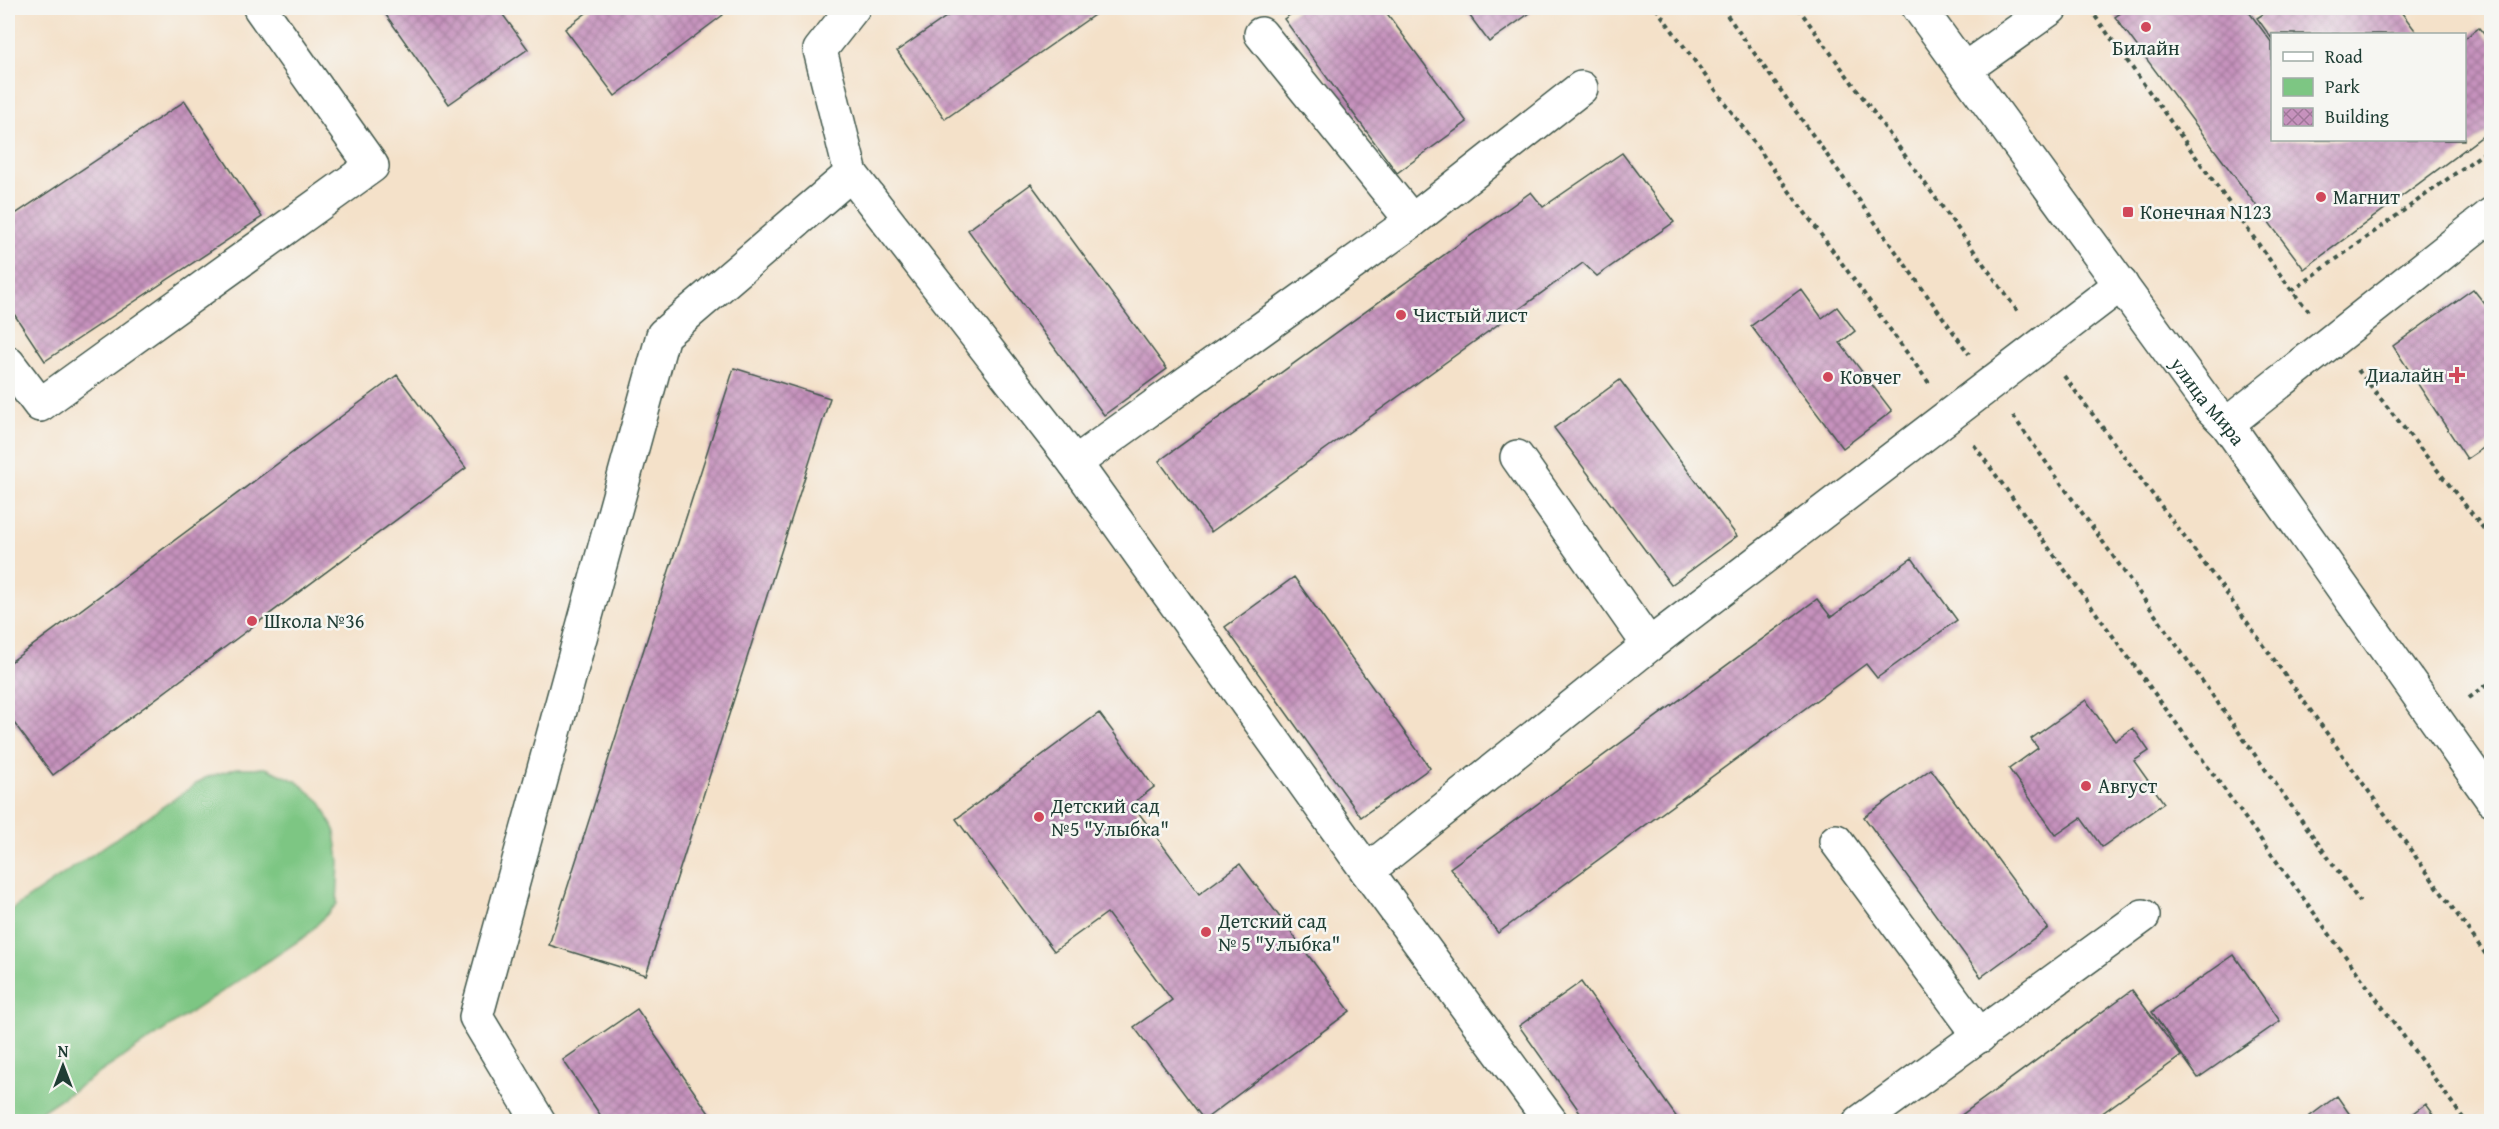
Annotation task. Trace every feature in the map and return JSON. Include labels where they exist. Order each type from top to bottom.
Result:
[{"type":"street","points":[[8,363],[40,405],[372,166],[260,8]]},
{"type":"street","points":[[853,8],[820,50],[851,174],[1075,463],[1367,872],[1551,1122]]},
{"type":"street","name":"улица Мира","points":[[1919,8],[2210,407],[2227,424],[2492,799]]},
{"type":"street","points":[[1965,69],[2051,8]]},
{"type":"street","points":[[1262,34],[1412,221]]},
{"type":"street","points":[[1075,463],[1412,221],[1581,88]]},
{"type":"street","points":[[539,1122],[476,1017],[663,335],[851,174]]},
{"type":"street","points":[[2227,424],[2492,214]]},
{"type":"street","points":[[1367,872],[1649,645],[2121,284]]},
{"type":"street","points":[[1516,457],[1649,645]]},
{"type":"street","points":[[1836,841],[1980,1036]]},
{"type":"street","points":[[1860,1122],[2143,916]]},
{"type":"path","points":[[1656,8],[2466,1122]]},
{"type":"path","points":[[1722,8],[2360,902]]},
{"type":"path","points":[[1798,8],[2042,345],[2231,600],[2492,963]]},
{"type":"path","points":[[2088,8],[2292,291],[2492,539]]},
{"type":"path","points":[[2292,291],[2492,147]]},
{"type":"green space","points":[[237,768],[266,768],[296,781],[321,802],[335,832],[339,861],[337,904],[306,936],[27,1121],[8,1121],[8,912],[205,778]]},
{"type":"building","points":[[381,8],[498,8],[528,49],[449,104]]},
{"type":"building","points":[[593,8],[717,8],[723,15],[615,96],[565,29]]},
{"type":"building","points":[[959,8],[1104,8],[945,119],[897,51]]},
{"type":"building","points":[[1300,8],[1383,8],[1467,122],[1397,173],[1284,19]]},
{"type":"building","points":[[1464,8],[1537,8],[1489,42]]},
{"type":"building","points":[[2128,8],[2246,8],[2271,42],[2271,141],[2466,141],[2466,38],[2479,28],[2492,44],[2492,129],[2304,269],[2115,17]]},
{"type":"building","points":[[2265,8],[2398,8],[2417,33],[2271,33],[2271,38],[2257,18],[2268,11]]},
{"type":"building","points":[[185,101],[262,217],[45,361],[8,305],[8,219]]},
{"type":"building","points":[[1622,153],[1674,222],[1597,276],[1583,263],[1211,532],[1159,461],[1531,192],[1543,207]]},
{"type":"building","points":[[1031,184],[1167,369],[1104,415],[968,230]]},
{"type":"building","name":"Ковчег","points":[[1801,289],[1822,318],[1837,307],[1855,331],[1840,343],[1892,411],[1843,448],[1751,326]]},
{"type":"building","points":[[2473,289],[2492,313],[2492,442],[2467,459],[2393,346]]},
{"type":"building","points":[[734,368],[830,398],[646,975],[549,945]]},
{"type":"building","points":[[397,375],[466,468],[53,775],[8,715],[8,664]]},
{"type":"building","points":[[1620,380],[1737,536],[1671,585],[1554,428]]},
{"type":"building","points":[[1912,558],[1957,620],[1877,678],[1866,664],[1498,933],[1450,868],[1817,599],[1831,617]]},
{"type":"building","points":[[1294,577],[1430,768],[1361,817],[1225,627]]},
{"type":"building","name":"Август","points":[[2086,700],[2115,741],[2133,728],[2149,751],[2134,761],[2164,803],[2102,847],[2081,818],[2056,835],[2009,769],[2038,748],[2031,739]]},
{"type":"building","name":"Детский сад № 5 \"Улыбка\"","points":[[1099,713],[1154,787],[1132,804],[1199,894],[1240,864],[1350,1011],[1204,1120],[1134,1027],[1172,1000],[1107,913],[1054,951],[956,819]]},
{"type":"building","points":[[1931,769],[2048,928],[1981,977],[1864,817]]},
{"type":"building","points":[[2234,955],[2280,1021],[2198,1078],[2152,1012]]},
{"type":"building","points":[[1581,982],[1680,1122],[1587,1122],[1519,1026]]},
{"type":"building","points":[[2132,990],[2181,1056],[2090,1122],[1952,1122]]},
{"type":"building","points":[[637,1009],[715,1122],[605,1122],[563,1060]]},
{"type":"building","points":[[2337,1096],[2355,1122],[2302,1122]]},
{"type":"building","points":[[2426,1104],[2439,1122],[2402,1122]]},
{"type":"place","name":"Билайн","points":[[2146,27]]},
{"type":"place","name":"Магнит","points":[[2321,197]]},
{"type":"place","name":"Конечная N123","points":[[2128,212]]},
{"type":"place","name":"Чистый лист","points":[[1401,315]]},
{"type":"place","name":"Диалайн","points":[[2457,375]]},
{"type":"place","name":"Ковчег","points":[[1828,377]]},
{"type":"place","name":"Школа №36","points":[[252,621]]},
{"type":"place","name":"Август","points":[[2086,786]]},
{"type":"place","name":"Детский сад №5 \"Улыбка\"","points":[[1039,817]]},
{"type":"place","name":"Детский сад № 5 \"Улыбка\"","points":[[1206,932]]}]
